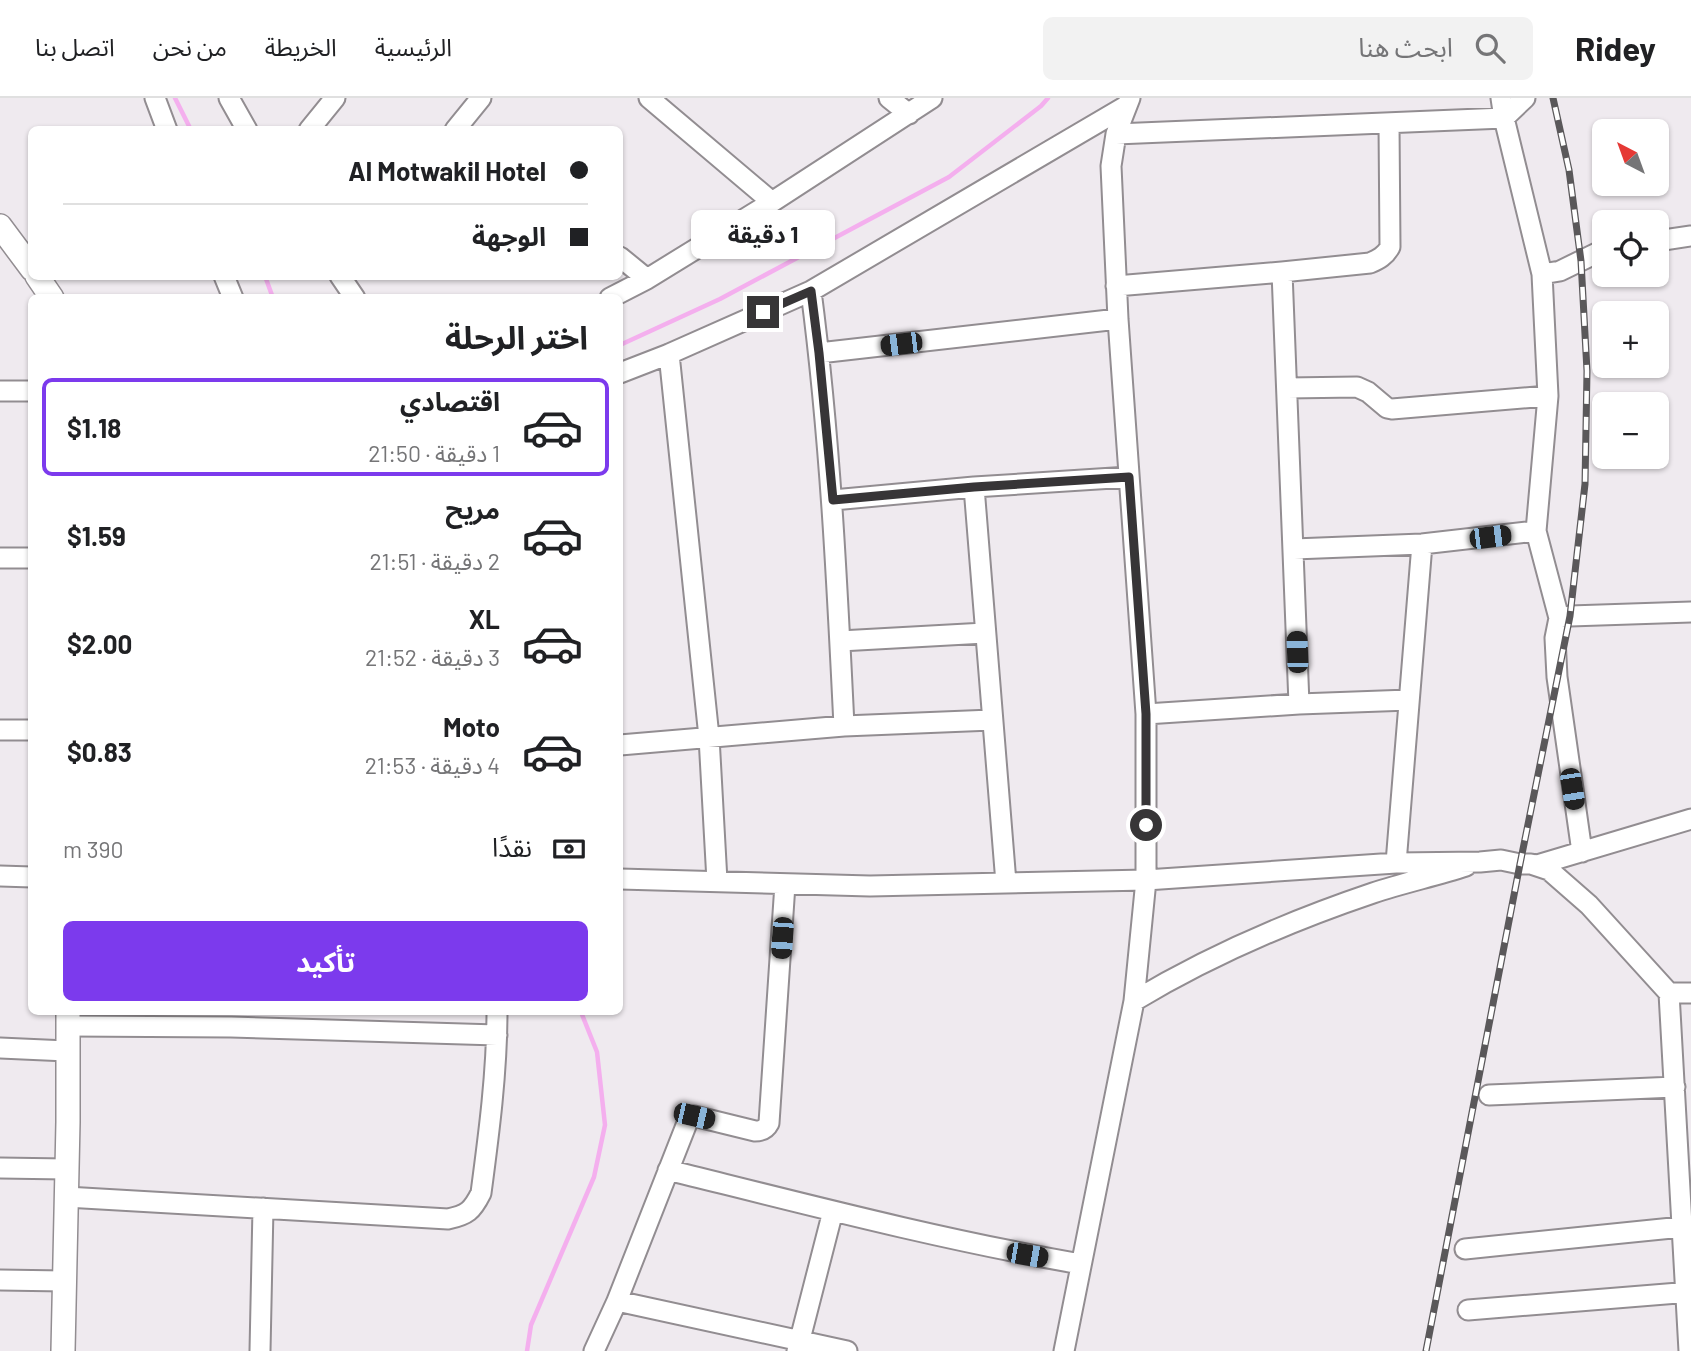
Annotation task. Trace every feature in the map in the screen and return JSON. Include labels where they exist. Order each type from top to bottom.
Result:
[{"type":"main road","points":[[10,236],[28,263]]},
{"type":"main road","points":[[63,1351],[68,1019]]},
{"type":"street","points":[[155,98],[166,126]]},
{"type":"street","points":[[229,98],[245,126]]},
{"type":"street","points":[[312,126],[335,98]]},
{"type":"street","points":[[458,126],[481,98]]},
{"type":"street","points":[[649,98],[772,202]]},
{"type":"street","points":[[889,98],[922,104]]},
{"type":"street","points":[[1502,98],[1504,118],[1542,274],[1548,396],[1536,531],[1559,618],[1555,638],[1556,677],[1582,852]]},
{"type":"street","points":[[1116,134],[1504,118],[1525,98]]},
{"type":"street","points":[[1064,1351],[1134,1001],[1146,880],[1146,714],[1118,319],[1111,166],[1116,134],[1128,102]]},
{"type":"street","points":[[623,372],[811,291],[1128,102]]},
{"type":"street","points":[[618,294],[772,202],[922,104]]},
{"type":"street","points":[[1116,286],[1282,272],[1380,259],[1390,247],[1389,124]]},
{"type":"street","points":[[1669,239],[1691,236]]},
{"type":"street","points":[[1542,274],[1560,271],[1592,255]]},
{"type":"street","points":[[623,259],[647,279]]},
{"type":"street","points":[[1282,272],[1299,704]]},
{"type":"street","points":[[811,291],[833,500],[844,726]]},
{"type":"street","points":[[819,353],[1118,319]]},
{"type":"street","points":[[668,354],[709,737],[717,881]]},
{"type":"street","points":[[1287,388],[1357,387],[1392,409],[1548,396]]},
{"type":"street","points":[[0,391],[28,391]]},
{"type":"street","points":[[833,500],[1129,477]]},
{"type":"street","points":[[974,487],[1006,883]]},
{"type":"street","points":[[1294,549],[1422,544],[1536,531]]},
{"type":"street","points":[[1396,863],[1422,544]]},
{"type":"street","points":[[0,558],[28,558]]},
{"type":"street","points":[[1559,618],[1691,612]]},
{"type":"street","points":[[840,642],[985,633]]},
{"type":"street","points":[[1146,714],[1409,700]]},
{"type":"street","points":[[623,745],[844,726],[992,720]]},
{"type":"street","points":[[0,730],[28,730]]},
{"type":"street","points":[[1537,865],[1691,819]]},
{"type":"street","points":[[623,879],[870,886],[1146,880],[1396,863],[1501,860],[1537,865],[1549,870],[1588,905],[1669,993],[1688,1292],[1689,1351]]},
{"type":"street","points":[[1134,1001],[1172,978],[1229,950],[1318,914],[1375,892],[1480,862]]},
{"type":"street","points":[[0,876],[28,877]]},
{"type":"street","points":[[594,1351],[617,1301],[687,1122],[694,1116],[755,1131],[767,1127],[769,1123],[785,884]]},
{"type":"street","points":[[1669,993],[1691,993]]},
{"type":"street","points":[[66,1197],[448,1219],[465,1215],[475,1205],[481,1193],[497,1015]]},
{"type":"street","points":[[68,1019],[497,1035]]},
{"type":"street","points":[[0,1048],[67,1051]]},
{"type":"street","points":[[1489,1096],[1675,1087]]},
{"type":"street","points":[[0,1168],[66,1169]]},
{"type":"street","points":[[668,1170],[1000,1250],[1081,1264]]},
{"type":"street","points":[[260,1351],[263,1208]]},
{"type":"street","points":[[798,1346],[833,1211]]},
{"type":"street","points":[[1465,1249],[1682,1227]]},
{"type":"street","points":[[0,1280],[64,1280]]},
{"type":"street","points":[[1468,1310],[1688,1292]]},
{"type":"street","points":[[617,1301],[798,1346],[847,1351]]},
{"type":"waterway","points":[[175,98],[189,126]]},
{"type":"waterway","points":[[623,344],[720,299],[949,177],[1048,98]]},
{"type":"waterway","points":[[266,280],[272,294]]},
{"type":"waterway","points":[[527,1351],[531,1325],[594,1177],[605,1125],[597,1052],[582,1015]]},
{"type":"railway","points":[[1426,1351],[1570,616],[1585,484],[1587,371],[1581,261],[1569,170],[1553,98]]},
{"type":"route","points":[[763,312],[811,291],[833,500],[1129,477],[1146,714],[1146,825]]}]
